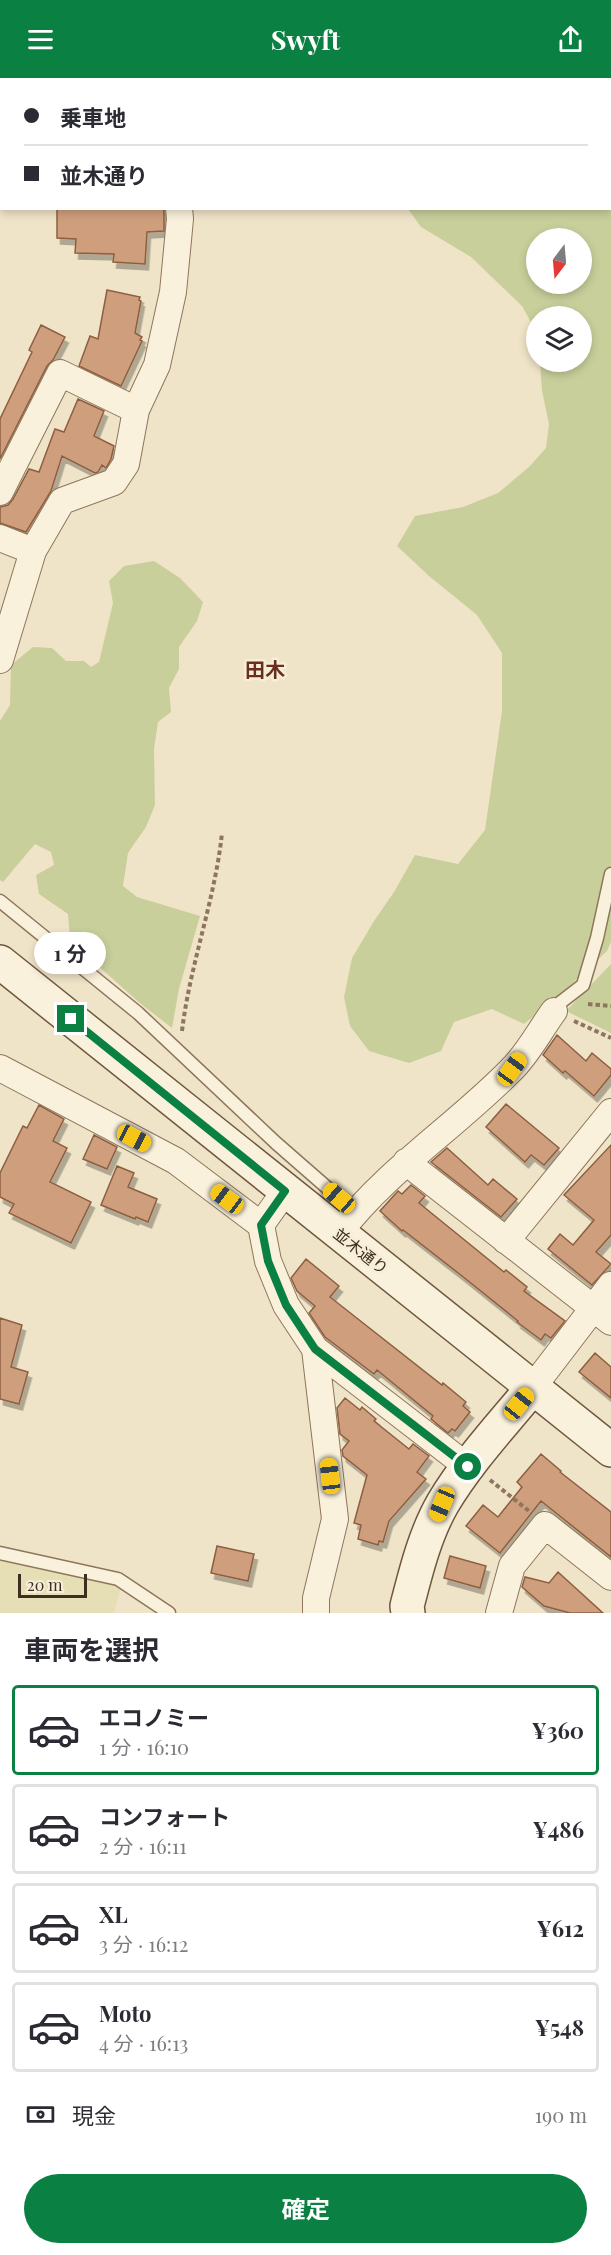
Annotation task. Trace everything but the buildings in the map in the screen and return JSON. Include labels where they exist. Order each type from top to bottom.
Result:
[{"type":"street","points":[[0,660],[33,551],[62,501],[114,482],[126,465],[136,410],[157,365],[173,292],[179,210]]},
{"type":"street","points":[[0,492],[60,373],[136,410]]},
{"type":"street","points":[[0,538],[33,551]]},
{"type":"street","name":"並木通り","points":[[0,962],[285,1191],[347,1222],[533,1387],[611,1450]]},
{"type":"street","points":[[347,1222],[406,1162],[512,1069],[554,1011]]},
{"type":"street","points":[[0,1068],[176,1161],[261,1225],[268,1261],[286,1305],[315,1349],[477,1472]]},
{"type":"street","points":[[506,1241],[611,1112]]},
{"type":"street","points":[[406,1162],[603,1316]]},
{"type":"street","points":[[261,1225],[285,1191]]},
{"type":"street","points":[[408,1613],[407,1606],[420,1557],[442,1504],[477,1472],[533,1387],[603,1316],[611,1286]]},
{"type":"street","points":[[315,1349],[335,1519],[316,1598],[316,1613]]},
{"type":"street","points":[[499,1613],[512,1566],[545,1525],[611,1577]]},
{"type":"lane","points":[[554,1011],[561,1002],[583,984],[597,938],[611,874]]},
{"type":"lane","points":[[0,901],[138,1013],[276,1143],[347,1222]]},
{"type":"lane","points":[[0,1553],[118,1579],[169,1613]]},
{"type":"path","points":[[180,1052],[185,1006],[219,866],[222,833]]},
{"type":"path","points":[[554,1011],[611,1038]]},
{"type":"path","points":[[477,1472],[545,1525]]},
{"type":"shaded area","points":[[0,1557],[96,1578],[121,1587],[114,1613],[0,1613]]},
{"type":"green space","points":[[409,210],[611,210],[611,942],[607,951],[524,1024],[492,1009],[454,1022],[441,1051],[409,1063],[369,1051],[350,1026],[344,997],[352,958],[415,855],[458,864],[485,830],[502,711],[502,653],[477,615],[429,576],[397,546],[415,516],[463,507],[498,493],[529,467],[546,448],[549,424],[541,372],[592,372],[592,306],[526,306],[526,313],[522,306],[471,257],[421,227]]},
{"type":"green space","points":[[154,561],[180,578],[203,602],[197,621],[179,647],[179,669],[169,688],[171,712],[158,722],[154,749],[155,805],[146,827],[128,853],[123,886],[137,897],[200,916],[179,989],[172,1028],[141,1004],[70,941],[68,914],[39,894],[36,875],[54,865],[51,852],[35,844],[3,882],[0,880],[0,721],[10,705],[11,665],[33,647],[52,648],[66,661],[84,661],[91,667],[99,662],[113,603],[109,581],[124,566]]},
{"type":"green space","points":[[611,964],[611,1033],[566,1011]]},
{"type":"district","name":"田木","points":[[265,670]]},
{"type":"route","points":[[71,1019],[285,1191],[261,1225],[268,1261],[286,1305],[315,1349],[468,1467]]}]
